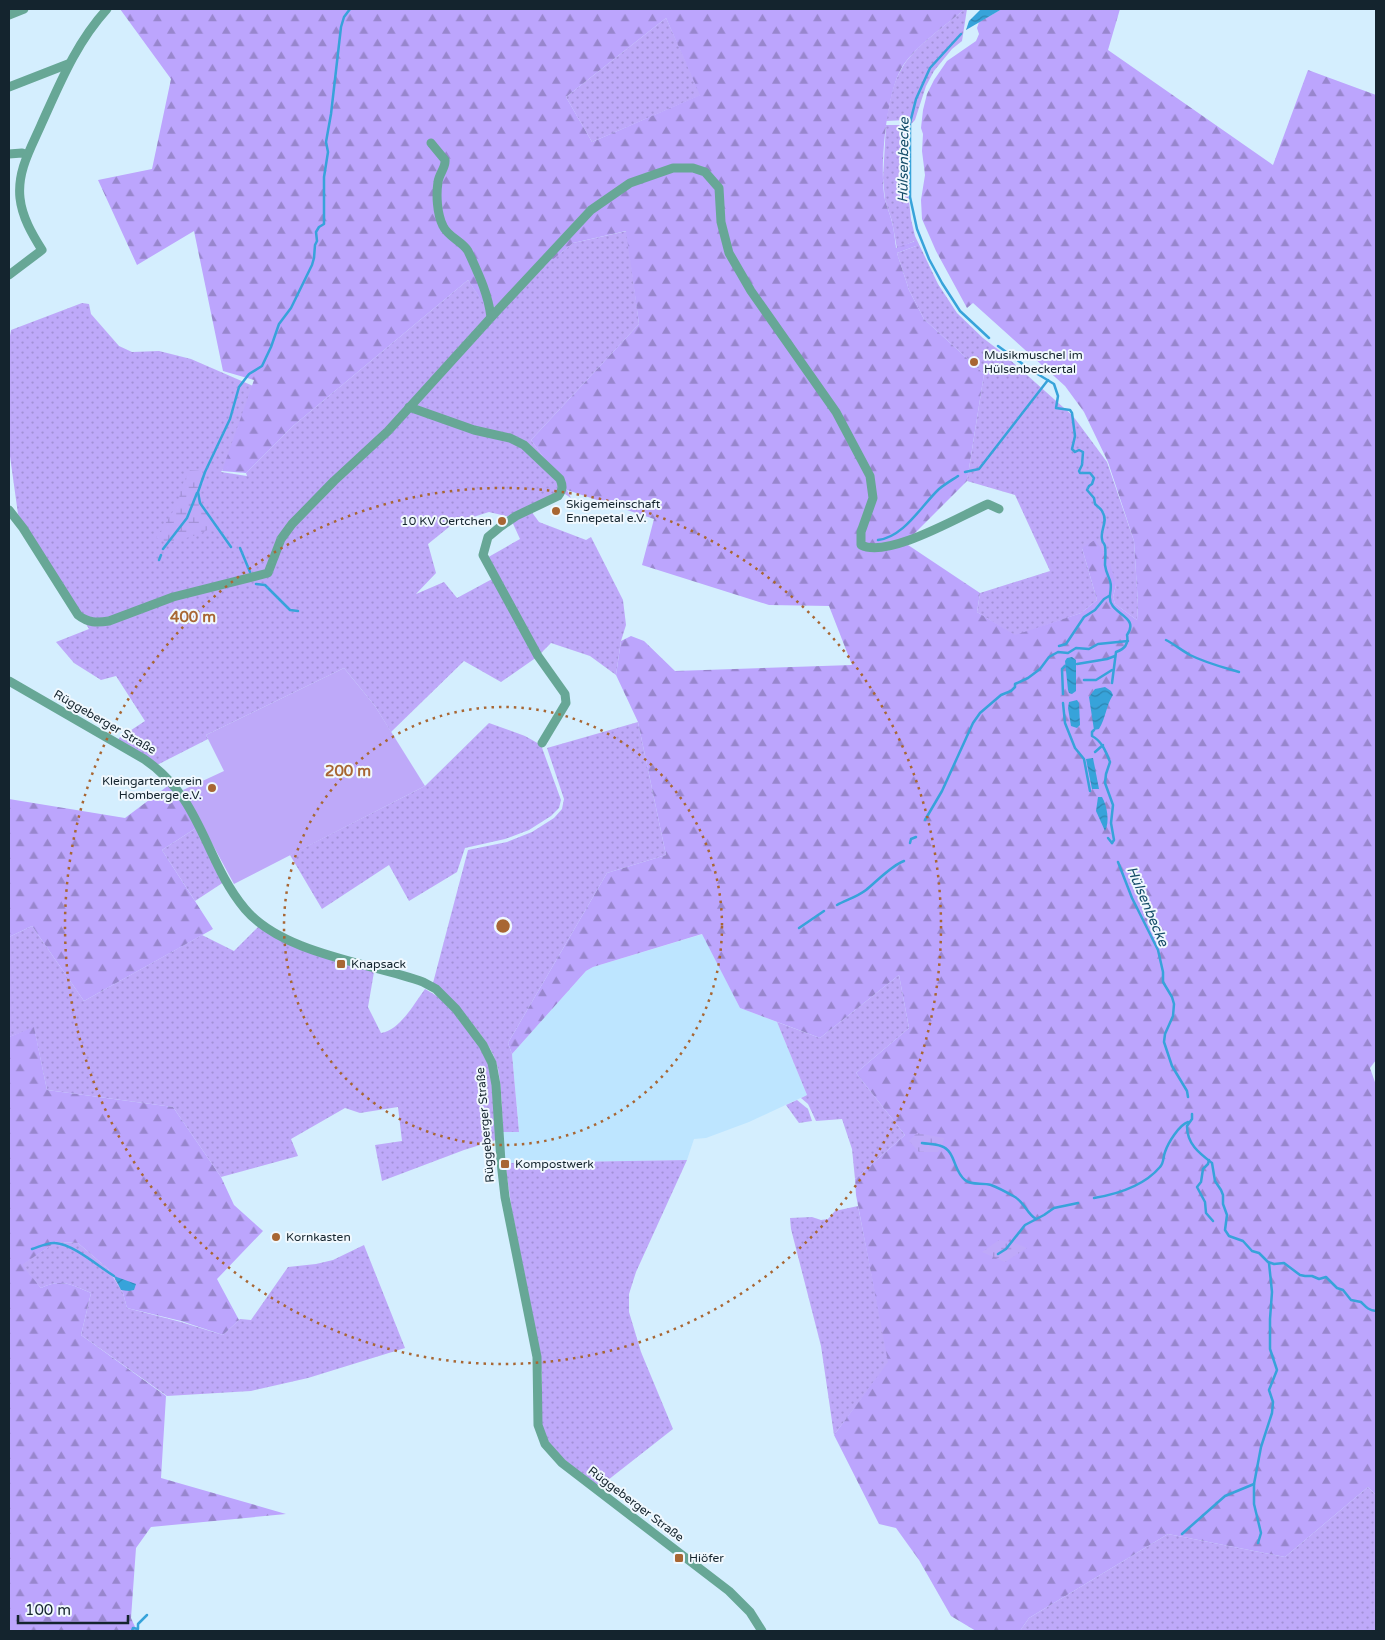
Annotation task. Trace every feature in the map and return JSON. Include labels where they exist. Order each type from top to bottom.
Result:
[{"type":"street","points":[[9,15],[24,9]]},
{"type":"street","points":[[9,275],[42,250],[28,227],[20,198],[20,184],[27,155],[68,64],[89,30],[107,9]]},
{"type":"street","points":[[9,88],[68,64]]},
{"type":"street","points":[[431,143],[446,163],[438,182],[442,225],[468,251],[483,283],[490,304],[491,316]]},
{"type":"street","points":[[9,154],[22,153],[27,155]]},
{"type":"street","points":[[9,510],[23,528],[78,615],[88,622],[99,623],[109,621],[173,596],[268,573],[281,539],[292,524],[334,481],[388,431],[491,316],[591,210],[630,183],[673,168],[692,168],[705,172],[719,188],[721,222],[729,253],[751,291],[836,412],[870,476],[873,498],[861,532],[861,544],[870,548],[892,546],[988,504],[999,509]]},
{"type":"street","points":[[409,407],[474,430],[517,441],[524,445],[563,485],[562,491],[558,496],[516,516],[488,537],[482,556],[538,656],[565,694],[566,703],[542,743]]},
{"type":"street","name":"Rüggeberger Straße","points":[[9,681],[160,770],[184,798],[229,885],[245,910],[261,924],[276,934],[333,957],[423,982],[436,989],[456,1009],[482,1045],[492,1063],[496,1085],[505,1197],[537,1357],[538,1425],[545,1444],[562,1463],[729,1591],[750,1612],[759,1630]]},
{"type":"shaded area","points":[[703,934],[740,1008],[777,1022],[807,1095],[749,1122],[706,1138],[694,1139],[687,1160],[504,1163],[503,1132],[519,1131],[512,1054],[586,971],[593,967]]},
{"type":"green space","points":[[120,9],[965,9],[940,29],[906,61],[896,81],[891,97],[885,133],[883,187],[893,225],[896,248],[915,241],[917,243],[916,246],[897,253],[909,290],[924,319],[984,374],[967,481],[905,543],[980,593],[977,612],[1015,635],[1081,613],[1097,600],[1082,548],[1095,540],[1109,559],[1116,585],[1113,597],[1115,604],[1137,620],[1138,605],[1134,541],[1108,462],[1084,412],[1065,386],[973,303],[967,308],[936,251],[922,219],[921,200],[925,175],[921,128],[927,94],[934,80],[947,61],[976,41],[979,34],[977,28],[979,22],[1002,9],[1120,9],[1108,50],[1273,165],[1308,70],[1376,95],[1376,1060],[1370,1068],[1376,1085],[1376,1495],[1368,1487],[1285,1557],[1168,1534],[1029,1618],[1020,1631],[976,1631],[951,1616],[919,1560],[896,1528],[879,1524],[834,1435],[888,1362],[856,1195],[855,1179],[905,1135],[856,1073],[909,1028],[899,975],[820,1038],[740,1008],[702,934],[593,967],[586,971],[512,1054],[508,1043],[607,873],[666,855],[638,722],[616,675],[621,641],[631,636],[644,641],[675,671],[852,665],[829,606],[769,605],[642,565],[654,519],[567,490],[531,440],[639,324],[626,231],[573,243],[489,312],[468,280],[293,426],[246,473],[222,471],[254,380],[223,371],[194,231],[137,265],[98,180],[152,169],[171,79]],"holes":[[[666,18],[700,95],[592,142],[566,97]]]},
{"type":"green space","points":[[967,9],[962,41],[952,49],[934,71],[926,86],[915,120],[910,125],[906,164],[911,219],[915,236],[938,284],[957,313],[1073,416],[1107,462],[1134,541],[1138,605],[1137,620],[1115,604],[1113,597],[1116,585],[1082,548],[1097,600],[1081,613],[1015,636],[977,612],[980,593],[1050,571],[1015,495],[967,481],[984,374],[924,319],[909,290],[897,253],[916,246],[914,241],[897,249],[892,221],[885,200],[883,178],[886,125],[906,125],[908,122],[906,120],[886,121],[896,80],[907,60],[914,52]]},
{"type":"green space","points":[[666,18],[701,95],[592,142],[566,97]]},
{"type":"green space","points":[[627,231],[639,324],[531,440],[571,498],[558,492],[528,507],[539,522],[586,540],[591,537],[623,600],[626,625],[621,641],[616,675],[590,656],[551,643],[539,655],[485,559],[520,539],[510,517],[489,512],[454,523],[428,544],[436,573],[416,594],[444,582],[457,598],[494,578],[537,657],[501,682],[464,661],[391,732],[375,706],[344,668],[206,735],[208,739],[157,765],[118,742],[119,738],[145,721],[116,676],[101,680],[74,663],[56,642],[89,629],[18,514],[9,449],[9,342],[11,330],[82,303],[89,304],[91,314],[119,346],[132,352],[159,351],[191,359],[274,395],[221,472],[247,476],[246,473],[293,426],[468,280],[489,311],[573,243]]},
{"type":"green space","points":[[190,470],[202,471],[207,490],[198,492],[200,503],[216,526],[197,535],[168,543],[156,538],[179,502],[180,489]]},
{"type":"green space","points":[[344,668],[375,706],[425,786],[234,884],[183,790],[224,771],[206,735]]},
{"type":"green space","points":[[638,722],[666,855],[607,873],[508,1043],[512,1054],[519,1132],[503,1132],[502,1100],[498,1069],[494,1057],[471,1023],[433,983],[468,850],[507,842],[532,832],[554,818],[562,809],[564,799],[547,748]]},
{"type":"green space","points":[[489,723],[525,736],[541,745],[561,800],[559,808],[551,816],[529,830],[505,839],[465,848],[457,872],[409,901],[389,865],[322,909],[290,855],[425,786]]},
{"type":"green space","points":[[169,785],[181,800],[196,828],[162,850],[213,929],[84,1001],[32,926],[9,937],[9,799],[125,818]]},
{"type":"green space","points":[[196,828],[224,882],[195,901],[162,850]]},
{"type":"green space","points":[[32,926],[84,1001],[202,935],[234,951],[259,926],[279,939],[374,972],[368,1007],[381,1033],[388,1031],[400,1022],[425,989],[441,999],[455,1013],[470,1030],[487,1058],[493,1085],[496,1140],[382,1181],[375,1145],[402,1141],[398,1107],[360,1113],[345,1108],[291,1139],[298,1156],[221,1177],[173,1107],[47,1090],[34,1028],[9,1037],[9,937]]},
{"type":"green space","points":[[899,975],[909,1028],[856,1073],[905,1135],[855,1179],[852,1149],[842,1119],[816,1121],[808,1104],[801,1098],[807,1095],[777,1022],[820,1038]]},
{"type":"green space","points":[[34,1027],[47,1090],[173,1107],[221,1177],[234,1205],[263,1231],[217,1279],[239,1320],[223,1335],[181,1321],[127,1308],[123,1293],[108,1269],[78,1243],[56,1242],[22,1265],[41,1288],[61,1283],[72,1285],[91,1293],[81,1335],[166,1396],[161,1478],[286,1514],[151,1527],[136,1548],[131,1618],[137,1631],[9,1631],[9,1037]]},
{"type":"green space","points":[[797,1100],[808,1109],[812,1121],[799,1123],[786,1105]]},
{"type":"green space","points":[[917,1133],[944,1138],[938,1152],[919,1152],[909,1141]]},
{"type":"green space","points":[[687,1160],[636,1272],[629,1294],[629,1312],[641,1352],[673,1429],[608,1480],[600,1489],[553,1450],[542,1426],[542,1375],[538,1343],[512,1211],[505,1163]]},
{"type":"green space","points":[[858,1206],[889,1362],[834,1435],[821,1346],[791,1229],[790,1218],[812,1217],[821,1220],[828,1219],[835,1211]]},
{"type":"green space","points":[[999,1240],[1012,1242],[1027,1248],[1005,1262],[982,1252]]},
{"type":"green space","points":[[56,1242],[78,1243],[108,1269],[123,1293],[127,1308],[223,1335],[240,1319],[251,1320],[288,1267],[333,1260],[364,1245],[405,1348],[308,1378],[251,1391],[167,1396],[81,1335],[91,1293],[72,1285],[61,1283],[41,1288],[21,1265]]},
{"type":"green space","points":[[1368,1487],[1376,1495],[1376,1631],[1020,1631],[1029,1618],[1168,1534],[1285,1557]]},
{"type":"water","points":[[981,9],[1002,9],[966,30],[969,21]]},
{"type":"water","points":[[1072,657],[1076,660],[1076,691],[1072,694],[1068,690],[1065,661],[1067,658]]},
{"type":"water","points":[[1105,687],[1113,695],[1099,729],[1094,730],[1089,697],[1095,689]]},
{"type":"water","points":[[1077,700],[1079,703],[1080,725],[1077,728],[1071,726],[1068,708],[1069,702]]},
{"type":"water","points":[[1093,758],[1099,789],[1092,789],[1086,759]]},
{"type":"water","points":[[1098,797],[1102,797],[1104,800],[1108,818],[1105,831],[1096,811]]},
{"type":"water","points":[[114,1276],[136,1284],[134,1290],[121,1290]]},
{"type":"waterway","points":[[231,547],[200,503],[198,492],[205,472],[230,419],[239,387],[249,374],[262,366],[279,324],[291,308],[312,265],[317,241],[316,232],[324,224],[324,177],[328,152],[326,142],[341,27],[344,17],[350,9]]},
{"type":"waterway","name":"Hülsenbecke","points":[[961,34],[930,68],[916,99],[910,123],[910,197],[917,229],[929,259],[942,283],[960,311],[989,338]]},
{"type":"waterway","name":"Hülsenbecke","points":[[998,346],[1054,384],[1058,396],[1056,408],[1070,410],[1072,413],[1075,436],[1072,449],[1075,452],[1079,450],[1083,452],[1082,465],[1079,471],[1080,473],[1090,473],[1094,478],[1087,490],[1094,498],[1095,504],[1102,510],[1104,516],[1102,536],[1105,548],[1105,565],[1111,585],[1110,602],[1130,623],[1127,644],[1116,652],[1112,683]]},
{"type":"waterway","points":[[965,472],[979,469],[1048,380]]},
{"type":"waterway","points":[[878,540],[887,538],[904,527],[939,489],[958,476]]},
{"type":"waterway","points":[[163,549],[187,518],[197,493]]},
{"type":"waterway","points":[[240,548],[250,572]]},
{"type":"waterway","points":[[159,560],[161,555]]},
{"type":"waterway","points":[[256,584],[265,585],[290,610],[298,611]]},
{"type":"waterway","points":[[1059,646],[1066,644],[1084,617],[1095,610],[1109,596]]},
{"type":"waterway","points":[[1166,640],[1196,658],[1239,672]]},
{"type":"waterway","points":[[925,820],[942,791],[973,723],[980,713],[1001,695],[1011,691],[1015,684],[1028,678],[1040,669],[1049,657],[1058,652],[1068,653],[1076,648],[1089,649],[1098,644],[1128,641]]},
{"type":"waterway","points":[[1077,664],[1115,656]]},
{"type":"waterway","points":[[1063,694],[1062,669],[1065,666]]},
{"type":"waterway","points":[[1084,680],[1096,680],[1112,670]]},
{"type":"waterway","points":[[1063,703],[1065,723],[1075,748],[1084,759],[1090,791]]},
{"type":"waterway","name":"Hülsenbecke","points":[[1094,730],[1092,736],[1101,744],[1110,762],[1105,783],[1113,805],[1111,823],[1114,840],[1112,843]]},
{"type":"waterway","points":[[1095,752],[1103,745]]},
{"type":"waterway","points":[[910,843],[911,839],[916,837]]},
{"type":"waterway","name":"Hülsenbecke","points":[[1108,838],[1112,843]]},
{"type":"waterway","points":[[837,905],[863,892],[889,870],[904,861]]},
{"type":"waterway","name":"Hülsenbecke","points":[[1118,862],[1132,898],[1158,950],[1163,972],[1163,982],[1174,1004],[1173,1016],[1165,1034],[1164,1042],[1172,1066],[1187,1091],[1188,1097]]},
{"type":"waterway","points":[[799,928],[824,911]]},
{"type":"waterway","name":"Hülsenbecke","points":[[1192,1114],[1192,1119],[1187,1126],[1189,1138],[1198,1152],[1212,1163],[1215,1181],[1223,1195],[1223,1204],[1227,1215],[1225,1230],[1229,1236],[1243,1241],[1252,1251],[1259,1253],[1268,1262],[1274,1264],[1284,1263],[1300,1275],[1319,1279],[1326,1277],[1337,1288],[1343,1290],[1351,1300],[1361,1302],[1369,1309],[1376,1311]]},
{"type":"waterway","points":[[1094,1198],[1130,1188],[1154,1174],[1163,1162],[1166,1148],[1174,1135],[1188,1122]]},
{"type":"waterway","points":[[922,1143],[939,1145],[946,1149],[952,1157],[958,1172],[965,1180],[971,1183],[991,1185],[1009,1194],[1018,1199],[1036,1219]]},
{"type":"waterway","points":[[1209,1160],[1203,1169],[1201,1182],[1197,1187],[1205,1202],[1206,1213],[1213,1221]]},
{"type":"waterway","points":[[998,1254],[1006,1249],[1025,1225],[1054,1208],[1078,1203]]},
{"type":"waterway","points":[[32,1249],[49,1243],[62,1244],[77,1251],[114,1276]]},
{"type":"waterway","points":[[1258,1543],[1261,1533],[1254,1504],[1254,1484],[1261,1447],[1272,1413],[1273,1402],[1269,1390],[1277,1370],[1270,1349],[1272,1292],[1269,1263]]},
{"type":"waterway","points":[[1182,1534],[1225,1496],[1254,1484]]},
{"type":"waterway","points":[[132,1631],[133,1628],[138,1629],[138,1624],[147,1615]]},
{"type":"place","name":"Musikmuschel im Hülsenbeckertal","points":[[974,362]]},
{"type":"place","name":"Skigemeinschaft Ennepetal e.V.","points":[[556,511]]},
{"type":"place","name":"10 KV Oertchen","points":[[502,521]]},
{"type":"place","name":"Kleingartenverein Homberge e.V.","points":[[212,788]]},
{"type":"place","name":"Knapsack","points":[[341,964]]},
{"type":"place","name":"Kompostwerk","points":[[505,1164]]},
{"type":"place","name":"Kornkasten","points":[[276,1237]]},
{"type":"place","name":"Hiöfer","points":[[679,1558]]}]
